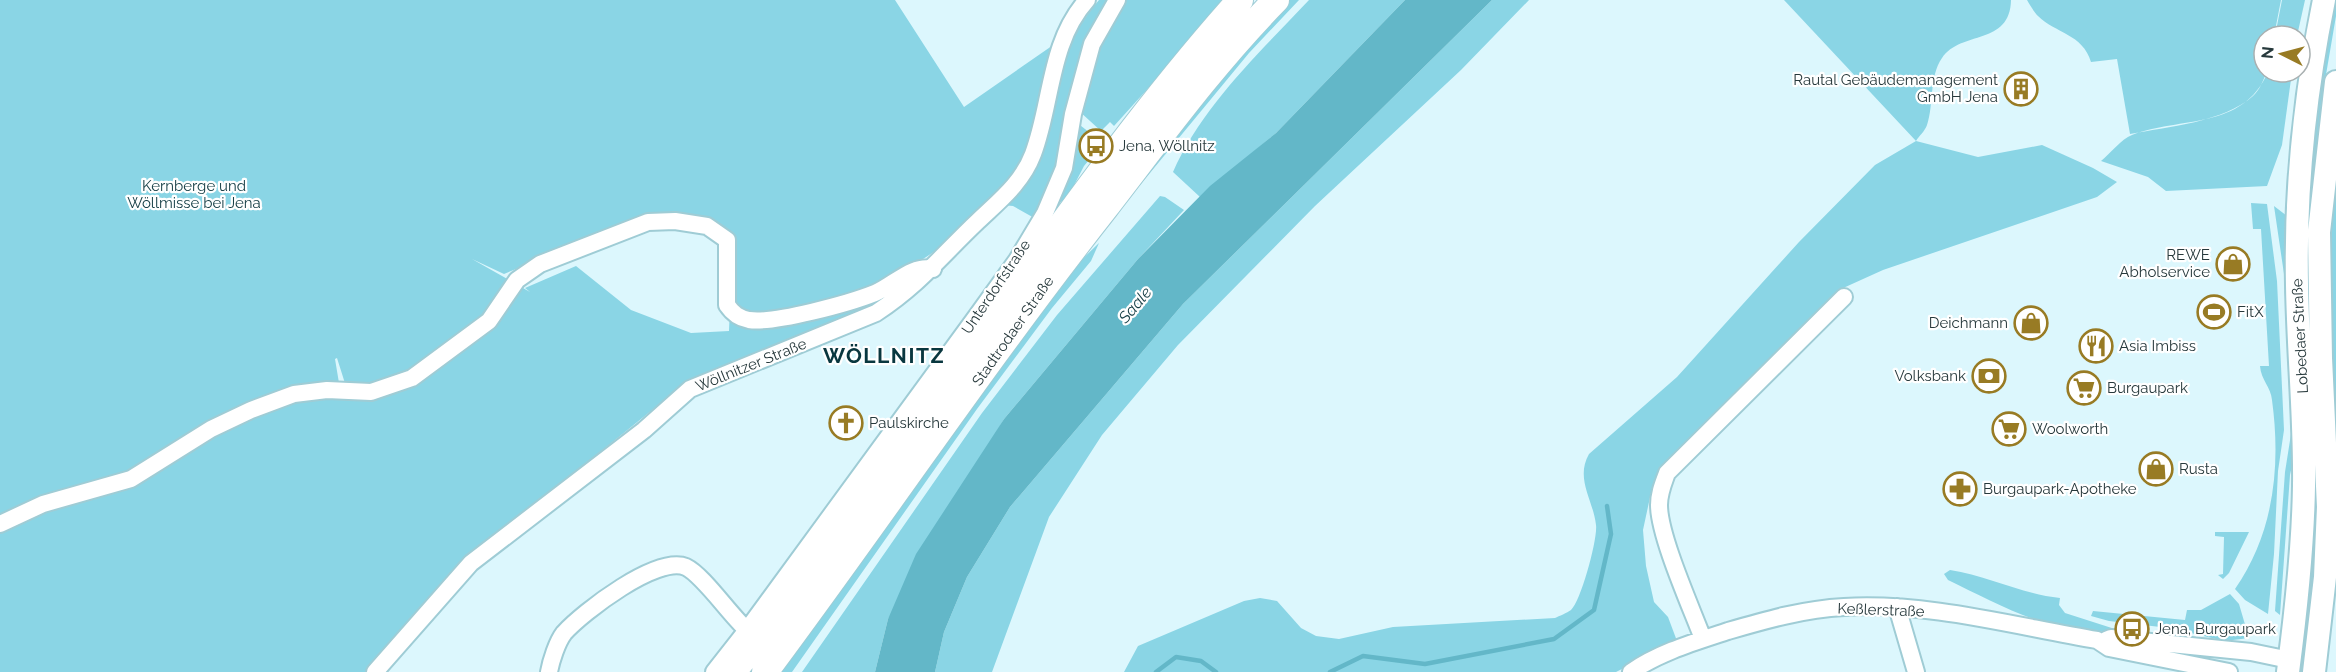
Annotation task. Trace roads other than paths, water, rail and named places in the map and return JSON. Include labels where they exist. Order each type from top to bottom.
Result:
[{"type":"main road","name":"Stadtrodaer Straße","points":[[733,672],[825,553],[1108,162],[1240,0]]},
{"type":"main road","name":"Stadtrodaer Straße","points":[[765,672],[872,529],[1067,255],[1198,87],[1276,0]]},
{"type":"main road","name":"Lobedaer Straße","points":[[2288,666],[2304,488],[2304,416],[2297,284],[2300,195],[2305,117],[2324,0]]},
{"type":"main road","name":"Lobedaer Straße","points":[[2322,670],[2328,507],[2321,358],[2319,232],[2336,82]]},
{"type":"main road","name":"Keßlerstraße","points":[[2288,666],[2322,670]]},
{"type":"street","name":"Wöllnitzer Straße","points":[[375,672],[471,563],[644,430],[690,389],[876,313],[902,296],[933,269],[1020,180],[1034,153],[1062,44],[1072,20],[1087,0]]},
{"type":"street","name":"Unterdorfstraße","points":[[714,672],[1017,260],[1059,185],[1073,114],[1092,44],[1117,0]]},
{"type":"street","points":[[0,524],[43,504],[131,479],[211,429],[251,410],[294,394],[327,390],[371,393],[412,378],[489,321],[517,280],[540,264],[648,222],[675,221],[707,226],[727,240],[727,305],[733,314],[747,320],[764,321],[785,317],[862,297],[891,285],[918,268],[933,269]]},
{"type":"street","points":[[1703,639],[1665,536],[1659,507],[1660,490],[1667,473],[1844,297]]},
{"type":"street","points":[[549,672],[563,634],[633,581],[661,567],[685,567],[695,573],[732,617],[747,630]]},
{"type":"street","points":[[1897,607],[1916,672]]},
{"type":"street","name":"Keßlerstraße","points":[[1631,672],[1675,649],[1759,622],[1824,609],[1897,607],[2103,642],[2109,648],[2229,672]]},
{"type":"street","name":"Keßlerstraße","points":[[2103,642],[2111,638],[2250,652],[2288,666]]},
{"type":"water","name":"Saale","points":[[1405,0],[1492,0],[1183,304],[1010,507],[967,577],[944,632],[935,672],[875,672],[888,619],[916,554],[1004,419],[1138,259],[1210,186],[1276,133]]},
{"type":"waterway","points":[[1330,672],[1363,656],[1425,664],[1554,639],[1594,610],[1611,534],[1607,506]]},
{"type":"waterway","points":[[1156,672],[1176,657],[1201,661],[1216,672]]},
{"type":"place","name":"Rautal Gebäudemanagement GmbH Jena","points":[[2021,89]]},
{"type":"place","name":"Jena, Wöllnitz","points":[[1096,146]]},
{"type":"place","name":"REWE Abholservice","points":[[2233,264]]},
{"type":"place","name":"FitX","points":[[2214,312]]},
{"type":"place","name":"Deichmann","points":[[2031,323]]},
{"type":"place","name":"Asia Imbiss","points":[[2096,346]]},
{"type":"place","name":"Volksbank","points":[[1989,376]]},
{"type":"place","name":"Burgaupark","points":[[2084,388]]},
{"type":"place","name":"Paulskirche","points":[[846,423]]},
{"type":"place","name":"Woolworth","points":[[2009,429]]},
{"type":"place","name":"Rusta","points":[[2156,469]]},
{"type":"place","name":"Burgaupark-Apotheke","points":[[1960,489]]},
{"type":"place","name":"Jena, Burgaupark","points":[[2132,629]]},
{"type":"district","name":"WÖLLNITZ","points":[[884,355]]},
{"type":"park label","name":"Kernberge und Wöllmisse bei Jena","points":[[194,194]]}]
